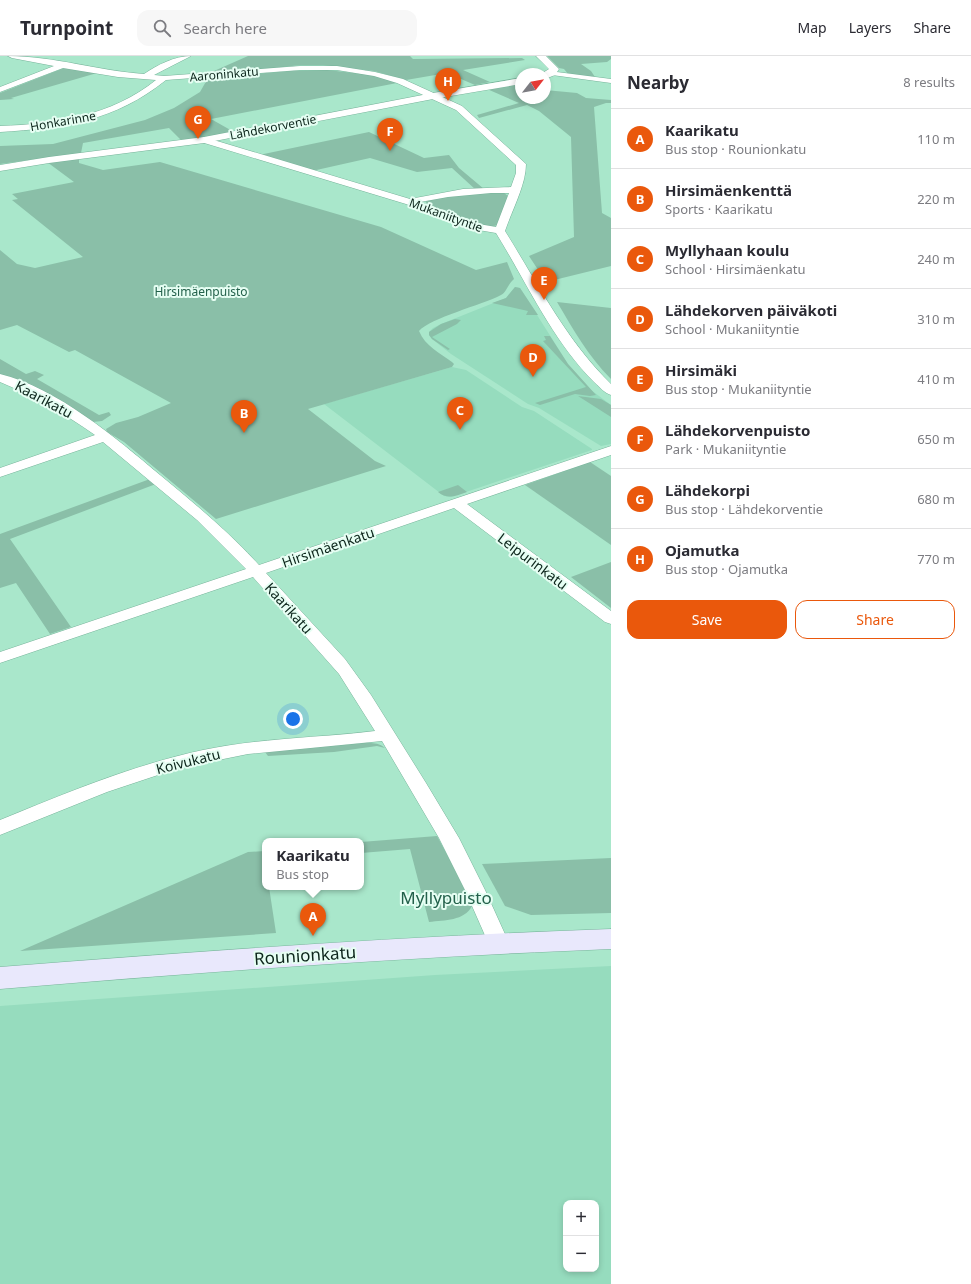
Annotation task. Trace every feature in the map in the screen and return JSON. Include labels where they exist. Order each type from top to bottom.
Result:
[{"type":"main road","name":"Rounionkatu","points":[[0,978],[170,964],[498,943],[611,939]]},
{"type":"street","name":"Aaroninkatu","points":[[12,56],[118,75],[146,77],[164,78],[300,68],[337,68],[362,71],[388,77],[433,96],[464,112],[521,164],[521,173],[516,190]]},
{"type":"street","points":[[146,77],[154,70],[187,56]]},
{"type":"street","points":[[541,56],[554,68],[551,71]]},
{"type":"street","points":[[0,90],[64,65]]},
{"type":"street","points":[[551,74],[611,81]]},
{"type":"street","name":"Honkarinne","points":[[0,129],[52,126],[99,115],[142,96],[164,78]]},
{"type":"street","name":"Lähdekorventie","points":[[0,168],[49,160],[204,140],[433,96],[515,82]]},
{"type":"street","name":"Mukaniityntie","points":[[204,140],[410,202],[471,226],[500,231],[575,351],[602,383],[611,391]]},
{"type":"street","points":[[410,202],[443,195],[498,189],[516,190],[500,231]]},
{"type":"street","name":"Kaarikatu","points":[[0,378],[21,385],[45,397],[106,436],[217,531],[345,670],[420,787],[450,839],[489,920],[498,943]]},
{"type":"street","points":[[0,473],[106,436]]},
{"type":"street","name":"Hirsimäenkatu","points":[[0,658],[611,450]]},
{"type":"street","name":"Leipurinkatu","points":[[456,503],[611,618]]},
{"type":"street","name":"Koivukatu","points":[[0,828],[126,779],[196,758],[229,751],[353,740],[387,735]]},
{"type":"shaded area","points":[[515,287],[520,288],[568,364],[591,390],[611,405],[611,444],[601,446],[539,408],[528,404],[451,354],[429,335],[429,332],[433,328],[441,324],[506,298]]},
{"type":"shaded area","points":[[452,367],[466,370],[522,407],[534,411],[592,450],[451,497],[444,496],[324,404]]},
{"type":"shaded area","points":[[611,966],[611,1284],[0,1284],[0,1006],[435,975]]},
{"type":"green space","points":[[248,56],[410,56],[413,59],[522,58],[525,60],[463,70],[490,82],[475,85],[447,73],[406,80],[374,71],[323,65],[301,65],[211,75],[214,71]]},
{"type":"green space","points":[[547,56],[611,56],[611,59],[607,62],[581,64],[591,71],[595,77],[569,75],[564,69],[559,68]]},
{"type":"green space","points":[[64,68],[97,73],[11,98],[14,99],[0,100],[0,93]]},
{"type":"green space","points":[[327,70],[372,75],[397,83],[211,119],[234,132],[182,141],[169,128],[83,143],[81,153],[0,164],[0,146],[53,144],[145,120],[174,108],[200,92],[208,78],[289,71]]},
{"type":"green space","points":[[515,83],[515,101],[487,89]]},
{"type":"green space","points":[[551,91],[577,93],[586,98],[611,100],[611,103],[594,107],[602,213],[611,218],[611,266],[546,282],[529,256],[574,237],[571,137],[539,111],[527,105],[479,118],[477,115],[516,104],[551,104]]},
{"type":"green space","points":[[369,132],[424,158],[449,155],[459,168],[484,189],[476,190],[452,168],[417,172],[370,158],[312,171],[259,155]]},
{"type":"green space","name":"Hirsimäenpuisto","points":[[79,158],[79,163],[103,170],[160,162],[381,227],[476,270],[507,262],[514,279],[501,295],[434,321],[419,331],[429,345],[454,364],[452,367],[308,409],[375,461],[386,466],[216,519],[124,442],[107,432],[106,429],[116,423],[138,417],[171,403],[75,350],[69,352],[17,325],[0,330],[0,250],[17,264],[35,268],[83,257],[12,200],[18,199],[12,194],[74,182],[47,162]]},
{"type":"green space","points":[[503,192],[509,197],[497,225],[490,226],[472,224],[427,205],[426,202],[427,200],[465,194]]},
{"type":"green space","points":[[515,287],[520,288],[538,315],[526,315],[528,311],[492,303],[506,298]]},
{"type":"green space","points":[[557,302],[611,308],[611,379],[588,352]]},
{"type":"green space","points":[[455,319],[461,320],[457,324],[432,337],[450,349],[448,350],[432,339],[429,332],[441,324]]},
{"type":"green space","points":[[544,336],[550,336],[568,364],[596,395],[590,396],[575,394],[540,405],[535,403],[586,387],[543,341],[546,340]]},
{"type":"green space","points":[[0,359],[26,374],[35,371],[44,375],[37,379],[99,415],[109,412],[111,415],[102,421],[93,422],[25,383],[0,374]]},
{"type":"green space","points":[[578,396],[601,399],[611,405],[611,417]]},
{"type":"green space","points":[[590,462],[611,476],[611,545],[525,485]]},
{"type":"green space","points":[[150,479],[156,484],[10,539],[71,627],[50,634],[16,583],[0,588],[0,534]]},
{"type":"green space","points":[[458,485],[467,492],[448,497],[438,492]]},
{"type":"green space","points":[[611,562],[611,608],[571,577]]},
{"type":"green space","points":[[363,743],[377,744],[385,748],[377,746],[334,752],[268,756],[265,752]]},
{"type":"green space","name":"Myllypuisto","points":[[437,836],[470,897],[472,906],[469,911],[454,919],[429,922],[410,849],[364,853],[364,842]]},
{"type":"green space","points":[[262,851],[262,890],[269,890],[276,933],[20,951],[248,852]]},
{"type":"green space","points":[[611,858],[611,913],[531,915],[505,906],[482,864]]},
{"type":"place","name":"Ojamutka","points":[[448,101]]},
{"type":"place","name":"Lähdekorpi","points":[[198,139]]},
{"type":"place","name":"Lähdekorvenpuisto","points":[[390,151]]},
{"type":"place","name":"Hirsimäki","points":[[544,300]]},
{"type":"place","name":"Lähdekorven päiväkoti","points":[[533,377]]},
{"type":"place","name":"Myllyhaan koulu","points":[[460,430]]},
{"type":"place","name":"Hirsimäenkenttä","points":[[244,433]]},
{"type":"place","name":"Kaarikatu","points":[[313,936]]}]
